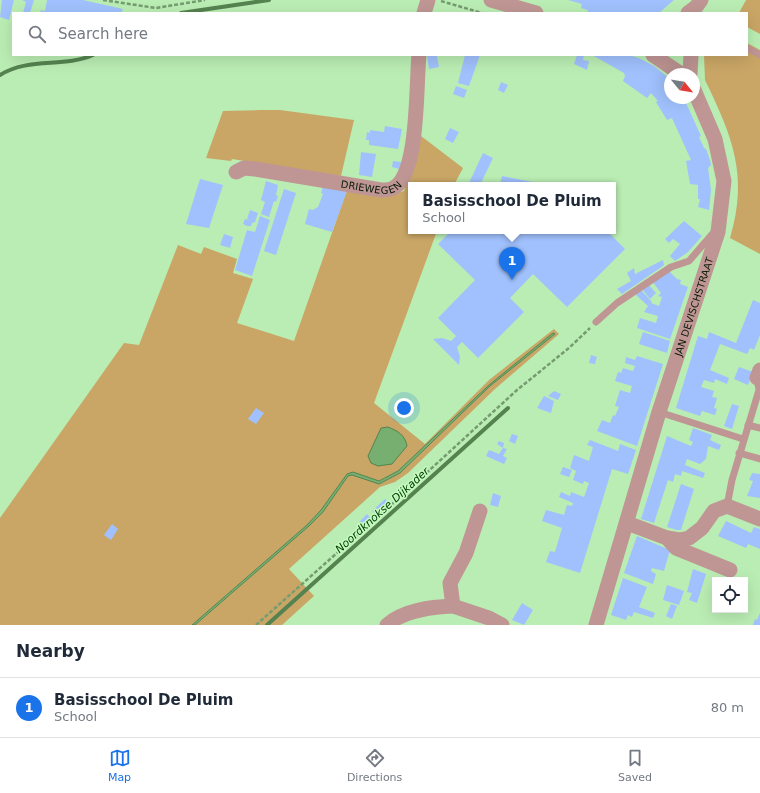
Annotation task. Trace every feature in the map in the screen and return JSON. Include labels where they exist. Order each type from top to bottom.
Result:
[{"type":"street","points":[[424,12],[428,0]]},
{"type":"street","points":[[491,0],[533,12]]},
{"type":"street","name":"DRIEWEGEN","points":[[236,172],[244,168],[255,169],[381,190],[389,190],[396,187],[401,181],[412,150],[415,131],[419,56]]},
{"type":"street","points":[[655,56],[672,68]]},
{"type":"street","points":[[690,68],[691,56]]},
{"type":"street","name":"JAN DEVISCHSTRAAT","points":[[596,625],[659,412],[719,225],[724,181],[716,140],[700,104]]},
{"type":"street","points":[[627,523],[667,538],[680,540],[689,538],[702,528],[714,511],[728,506],[760,519]]},
{"type":"street","points":[[453,606],[450,583],[466,553],[480,511]]},
{"type":"street","points":[[667,538],[676,548],[730,570]]},
{"type":"street","points":[[387,625],[405,614],[439,606],[453,606],[489,618],[502,625]]},
{"type":"lane","points":[[748,48],[760,54]]},
{"type":"lane","points":[[596,322],[617,303],[671,267],[689,261],[719,225]]},
{"type":"lane","points":[[728,506],[732,480],[739,453],[759,390],[759,376]]},
{"type":"lane","points":[[659,412],[744,439]]},
{"type":"lane","points":[[748,425],[760,428]]},
{"type":"lane","points":[[739,453],[760,459]]},
{"type":"path","points":[[103,0],[156,8],[205,0]]},
{"type":"path","points":[[437,0],[479,12]]},
{"type":"path","points":[[256,625],[410,488],[517,390],[569,348],[596,322]]},
{"type":"shaded area","points":[[746,0],[760,0],[760,34],[748,28],[748,12],[740,12]]},
{"type":"shaded area","points":[[748,44],[760,50],[760,254],[730,238],[738,195],[738,175],[735,156],[723,119],[705,80],[704,56],[748,56]]},
{"type":"shaded area","points":[[280,110],[354,120],[341,176],[232,159],[231,161],[206,158],[223,111]]},
{"type":"shaded area","points":[[421,136],[463,168],[456,182],[408,182],[408,234],[436,234],[374,403],[425,444],[489,380],[554,329],[559,334],[495,389],[408,473],[395,482],[380,487],[289,569],[314,596],[282,625],[195,625],[309,526],[323,512],[348,476],[352,475],[379,484],[400,473],[490,386],[554,335],[553,333],[489,385],[398,471],[379,481],[353,473],[347,474],[321,510],[307,525],[192,625],[0,625],[0,518],[124,343],[139,345],[178,245],[201,254],[204,247],[237,259],[233,273],[253,279],[237,323],[294,341],[347,190],[388,196],[404,191]]},
{"type":"shaded area","points":[[553,333],[555,334],[490,386],[400,473],[379,484],[352,475],[348,476],[323,512],[309,526],[195,625],[192,625],[307,525],[321,510],[347,474],[353,472],[379,481],[398,471],[489,385]]},
{"type":"shaded area","points":[[388,427],[395,430],[405,439],[407,446],[392,464],[378,466],[371,463],[368,456],[381,428]]},
{"type":"building","points":[[2,0],[14,0],[9,20],[0,17]]},
{"type":"building","points":[[22,0],[34,0],[30,12],[23,12],[26,2]]},
{"type":"building","points":[[47,0],[83,0],[123,9],[122,12],[40,12],[41,10],[45,11]]},
{"type":"building","points":[[568,0],[674,0],[660,12],[587,12],[588,10],[581,8],[582,4]]},
{"type":"building","points":[[427,56],[437,56],[439,67],[429,69]]},
{"type":"building","points":[[465,56],[480,56],[469,86],[458,83]]},
{"type":"building","points":[[577,56],[584,56],[583,60],[589,61],[587,70],[574,64]]},
{"type":"building","points":[[594,56],[632,56],[639,58],[654,66],[664,74],[664,104],[686,104],[701,136],[699,137],[710,160],[711,165],[708,168],[711,190],[709,210],[698,207],[700,199],[698,199],[698,185],[690,184],[686,161],[691,160],[672,118],[667,120],[656,102],[658,101],[651,93],[647,98],[623,81],[625,76],[624,73]]},
{"type":"building","points":[[501,82],[508,85],[504,93],[498,90]]},
{"type":"building","points":[[456,86],[467,90],[464,98],[453,94]]},
{"type":"building","points":[[385,126],[402,129],[398,149],[369,145],[369,140],[366,140],[367,132],[370,133],[370,130],[384,132]]},
{"type":"building","points":[[450,128],[459,132],[453,143],[445,139]]},
{"type":"building","points":[[361,152],[376,154],[372,177],[359,175]]},
{"type":"building","points":[[483,153],[493,158],[481,182],[469,182]]},
{"type":"building","points":[[393,161],[401,162],[400,169],[392,167]]},
{"type":"building","points":[[502,176],[533,182],[501,182]]},
{"type":"building","points":[[200,179],[223,185],[209,228],[186,224]]},
{"type":"building","points":[[266,181],[278,185],[276,195],[278,196],[276,202],[274,201],[269,217],[261,214],[265,202],[261,200]]},
{"type":"building","points":[[324,183],[347,191],[332,232],[305,224],[309,209],[313,210],[318,207],[323,194],[321,193]]},
{"type":"building","points":[[284,189],[296,193],[276,255],[264,251]]},
{"type":"building","points":[[250,210],[258,213],[255,222],[252,223],[251,226],[247,226],[243,224],[245,219],[253,221],[247,219]]},
{"type":"building","points":[[260,216],[270,220],[252,276],[235,270],[247,230],[255,232]]},
{"type":"building","points":[[684,221],[702,236],[688,252],[675,261],[670,256],[680,244],[673,239],[669,243],[665,239]]},
{"type":"building","points":[[224,234],[233,237],[230,248],[220,245]]},
{"type":"building","points":[[448,234],[610,234],[625,249],[567,307],[533,274],[510,298],[524,312],[478,358],[462,342],[457,347],[460,357],[459,365],[433,339],[442,338],[451,341],[456,336],[438,318],[475,280],[438,244]]},
{"type":"building","points":[[663,260],[664,265],[622,294],[617,289],[631,281],[627,273],[634,268],[635,274]]},
{"type":"building","points":[[669,271],[677,279],[681,280],[680,284],[688,287],[670,339],[637,328],[640,318],[656,323],[658,316],[644,312],[648,306],[636,295],[641,290],[652,302],[651,303],[659,306],[662,297],[658,296],[661,293],[652,281]]},
{"type":"building","points":[[648,284],[656,293],[650,299],[642,289]]},
{"type":"building","points":[[753,300],[760,303],[760,335],[754,350],[750,348],[747,354],[720,344],[710,370],[729,378],[727,384],[715,379],[714,383],[704,380],[701,387],[714,391],[712,397],[717,398],[714,408],[717,409],[715,415],[702,411],[700,416],[676,408],[698,336],[707,339],[709,332],[736,343]]},
{"type":"building","points":[[643,332],[670,341],[667,353],[639,344]]},
{"type":"building","points":[[591,355],[597,357],[595,364],[589,363]]},
{"type":"building","points":[[637,356],[663,364],[637,446],[597,431],[602,420],[610,423],[613,415],[615,416],[619,407],[615,406],[620,390],[630,393],[632,386],[615,381],[618,372],[621,373],[623,368],[633,371],[635,366],[625,363],[626,357],[635,360]]},
{"type":"building","points":[[739,367],[753,372],[748,385],[734,379]]},
{"type":"building","points":[[554,391],[561,394],[558,400],[548,396]]},
{"type":"building","points":[[544,396],[554,401],[551,413],[537,408]]},
{"type":"building","points":[[732,404],[739,406],[732,429],[724,426]]},
{"type":"building","points":[[256,408],[264,413],[256,424],[248,419]]},
{"type":"building","points":[[693,428],[712,435],[710,440],[721,445],[719,450],[708,446],[706,459],[700,464],[687,459],[685,465],[705,473],[703,478],[682,471],[681,476],[675,474],[673,482],[668,480],[654,523],[641,519],[667,436],[691,446],[693,442],[689,440]]},
{"type":"building","points":[[512,434],[518,436],[515,444],[509,441]]},
{"type":"building","points":[[590,440],[618,451],[620,444],[636,450],[628,474],[612,469],[580,573],[546,562],[550,551],[555,552],[562,528],[542,521],[546,510],[564,515],[567,505],[572,506],[573,503],[559,497],[561,492],[570,496],[571,492],[584,497],[589,483],[584,481],[583,484],[573,480],[576,471],[570,468],[574,455],[589,461],[593,447],[587,445]]},
{"type":"building","points":[[499,441],[504,443],[503,448],[497,444]]},
{"type":"building","points":[[503,448],[507,449],[503,456],[507,458],[504,464],[486,456],[489,450],[499,454]]},
{"type":"building","points":[[563,467],[572,470],[569,477],[560,474]]},
{"type":"building","points":[[752,473],[760,474],[760,498],[747,496],[753,481],[749,480]]},
{"type":"building","points":[[681,484],[694,489],[681,530],[677,530],[667,527]]},
{"type":"building","points":[[493,493],[501,496],[498,507],[490,505]]},
{"type":"building","points":[[385,499],[389,503],[376,514],[372,511]]},
{"type":"building","points":[[367,514],[371,519],[363,526],[359,522]]},
{"type":"building","points":[[726,521],[751,533],[754,527],[760,529],[760,549],[748,544],[746,548],[718,536]]},
{"type":"building","points":[[112,524],[118,529],[111,540],[104,535]]},
{"type":"building","points":[[637,536],[670,550],[664,571],[652,568],[651,571],[656,574],[653,584],[624,573]]},
{"type":"building","points":[[693,569],[706,574],[697,603],[689,600],[692,593],[687,592]]},
{"type":"building","points":[[623,578],[647,587],[639,607],[655,613],[653,618],[634,612],[632,617],[628,615],[626,620],[611,615]]},
{"type":"building","points":[[667,585],[684,591],[679,605],[663,600]]},
{"type":"building","points":[[522,603],[533,610],[524,625],[512,620]]},
{"type":"building","points":[[671,604],[677,606],[672,619],[666,616]]},
{"type":"building","points":[[760,613],[760,625],[753,625],[755,619],[757,620]]},
{"type":"waterway","points":[[188,12],[269,0]]},
{"type":"waterway","points":[[0,75],[23,66],[70,61],[90,56]]},
{"type":"waterway","name":"Noordknokse Dijkader","points":[[267,625],[508,408]]},
{"type":"place","name":"Basisschool De Pluim","points":[[512,280]]}]
